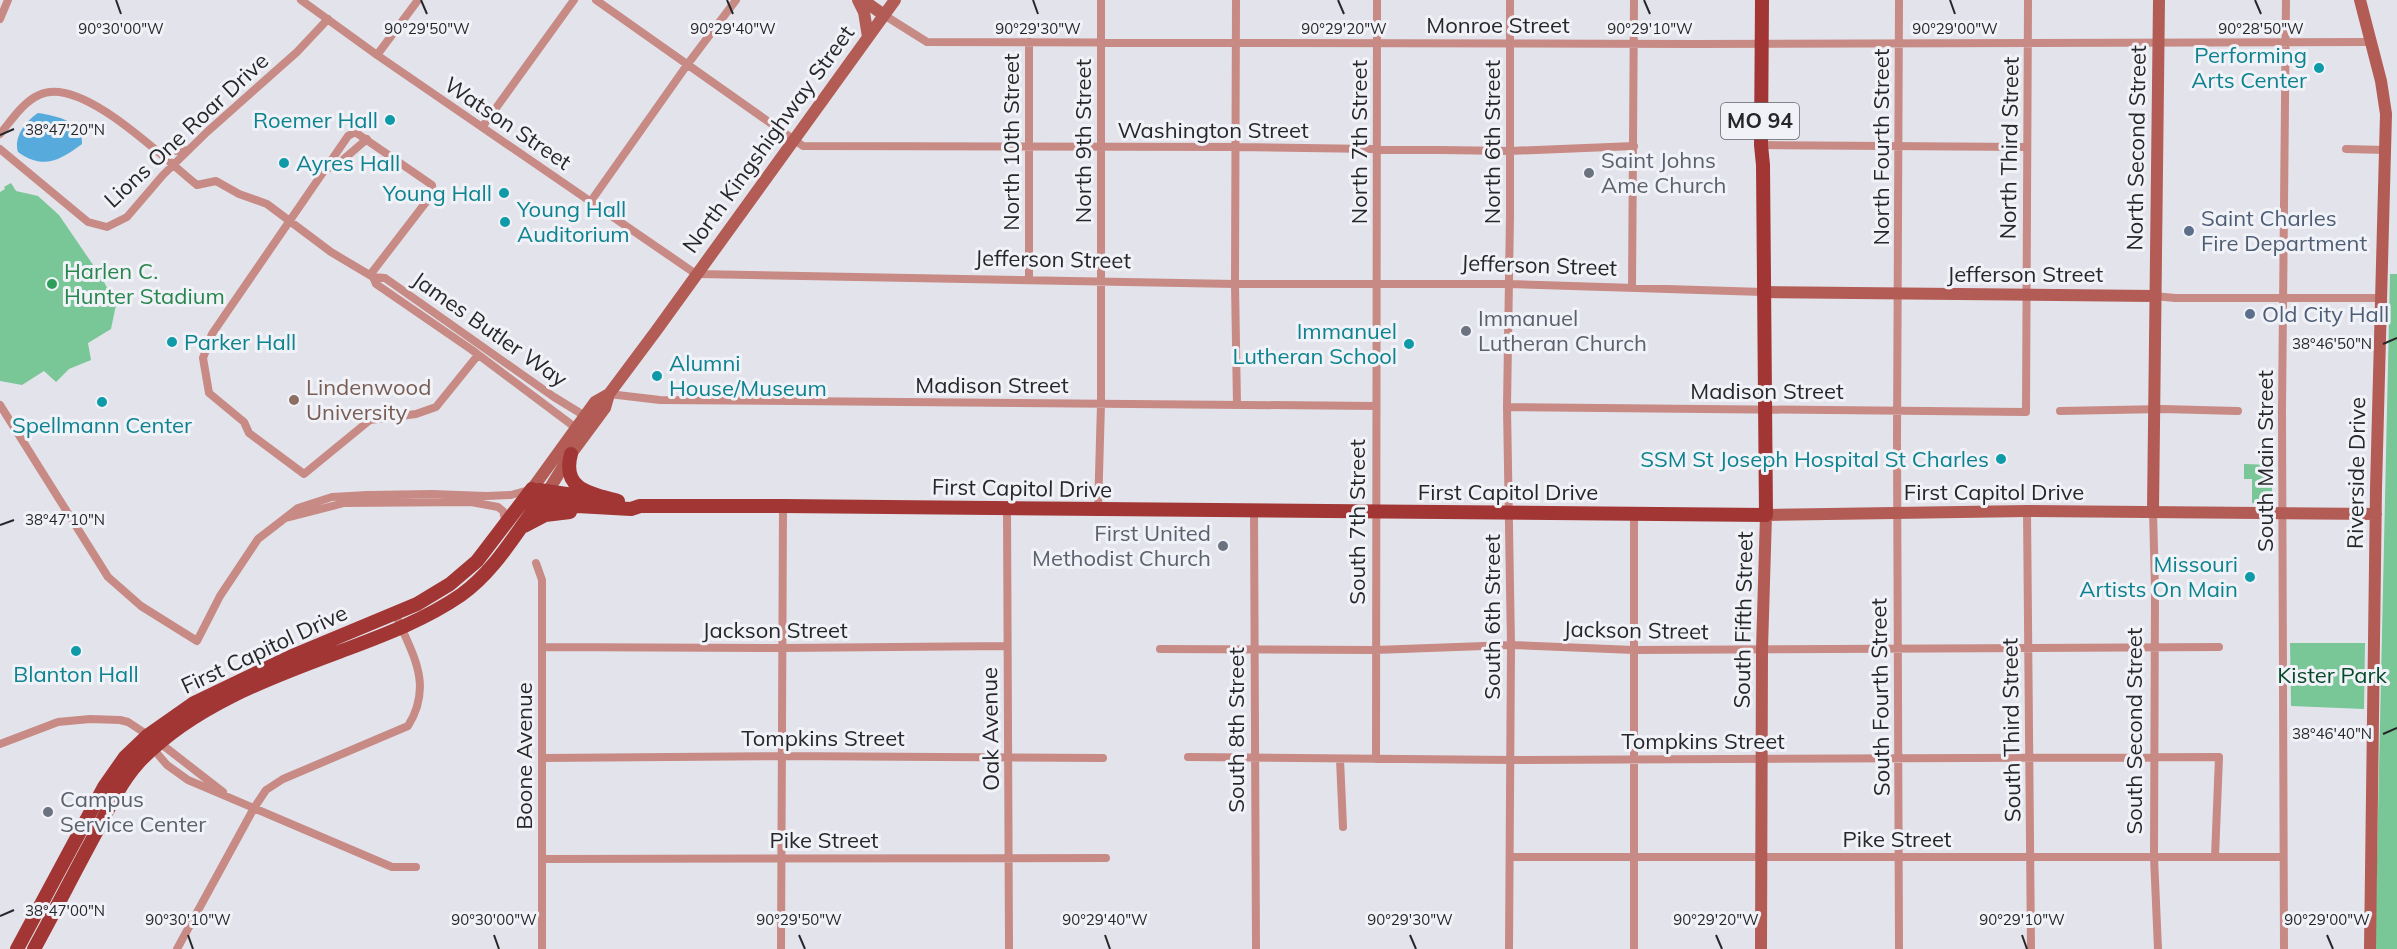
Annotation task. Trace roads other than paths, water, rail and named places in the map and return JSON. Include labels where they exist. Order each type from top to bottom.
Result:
[{"type":"main road","points":[[861,0],[884,15]]},
{"type":"main road","points":[[861,0],[868,37]]},
{"type":"main road","name":"North Kingshighway Street","points":[[609,394],[895,0]]},
{"type":"main road","name":"MO 94","points":[[1762,0],[1763,292]]},
{"type":"main road","name":"North Second Street","points":[[2154,296],[2159,0]]},
{"type":"main road","name":"Riverside Drive","points":[[2360,0],[2384,96],[2385,150],[2376,514],[2370,949]]},
{"type":"main road","name":"Jefferson Street","points":[[1763,292],[2154,296]]},
{"type":"main road","name":"South Fifth Street","points":[[1761,949],[1762,649],[1766,515],[1763,292]]},
{"type":"main road","name":"South Second Street","points":[[2152,512],[2154,296]]},
{"type":"main road","points":[[540,493],[585,416],[595,402],[609,394]]},
{"type":"main road","points":[[540,493],[605,408],[609,394]]},
{"type":"main road","points":[[572,454],[569,463],[571,477],[582,491],[618,501]]},
{"type":"main road","name":"First Capitol Drive","points":[[540,493],[559,505],[636,508],[783,506],[1766,515],[2027,511],[2376,514]]},
{"type":"main road","name":"First Capitol Drive","points":[[540,493],[618,501],[636,508]]},
{"type":"main road","name":"First Capitol Drive","points":[[17,949],[104,788],[125,757],[238,694],[298,667],[402,628],[427,616],[477,582],[513,526],[540,493]]},
{"type":"main road","points":[[513,526],[556,513],[617,513],[636,508]]},
{"type":"main road","name":"First Capitol Drive","points":[[34,949],[116,794],[153,743],[194,703],[230,685],[417,604],[466,571],[513,526]]},
{"type":"street","points":[[0,19],[8,0]]},
{"type":"street","name":"Watson Street","points":[[301,0],[377,55],[696,274]]},
{"type":"street","points":[[377,55],[418,0]]},
{"type":"street","points":[[483,126],[574,0]]},
{"type":"street","points":[[596,0],[794,139]]},
{"type":"street","points":[[591,201],[687,64],[736,0]]},
{"type":"street","name":"North 9th Street","points":[[1098,510],[1101,404],[1101,0]]},
{"type":"street","points":[[1236,0],[1237,147],[1234,284],[1237,405]]},
{"type":"street","name":"North 7th Street","points":[[1377,0],[1377,284]]},
{"type":"street","name":"North 6th Street","points":[[1508,284],[1510,0]]},
{"type":"street","points":[[1632,288],[1634,0]]},
{"type":"street","name":"North Fourth Street","points":[[1898,294],[1899,0]]},
{"type":"street","name":"North Third Street","points":[[2025,296],[2028,0]]},
{"type":"street","name":"South Main Street","points":[[2284,949],[2282,512],[2286,0]]},
{"type":"street","name":"Monroe Street","points":[[884,15],[927,42],[1510,44],[2371,42]]},
{"type":"street","name":"Lions One Roar Drive","points":[[3,151],[88,222],[107,227],[127,217],[188,150],[297,52],[328,20]]},
{"type":"street","name":"North 10th Street","points":[[1029,42],[1029,279]]},
{"type":"street","name":"James Butler Way","points":[[0,134],[24,106],[39,94],[57,90],[86,99],[160,152],[196,185],[216,181],[239,194],[267,204],[331,252],[371,276],[385,278],[554,397],[585,416]]},
{"type":"street","points":[[371,276],[433,189],[432,185],[357,132],[350,134],[288,220],[213,334],[203,358],[209,393],[244,422],[249,433],[304,474],[370,420],[416,414],[435,407],[478,355]]},
{"type":"street","points":[[326,170],[338,164],[367,139]]},
{"type":"street","name":"Washington Street","points":[[794,139],[803,146],[1237,147],[1510,151],[1634,146]]},
{"type":"street","points":[[1761,146],[2026,147]]},
{"type":"street","points":[[2346,149],[2385,150]]},
{"type":"street","points":[[160,152],[188,150]]},
{"type":"street","name":"Jefferson Street","points":[[696,274],[1234,284],[1508,284],[1763,292]]},
{"type":"street","name":"James Butler Way","points":[[371,276],[376,284],[478,355],[576,429]]},
{"type":"street","name":"South 7th Street","points":[[1376,759],[1377,284]]},
{"type":"street","name":"South 6th Street","points":[[1508,284],[1507,407],[1511,645],[1509,949]]},
{"type":"street","name":"South Fourth Street","points":[[1898,294],[1899,949]]},
{"type":"street","name":"Madison Street","points":[[1507,407],[2026,412],[2025,296]]},
{"type":"street","name":"Jefferson Street","points":[[2154,296],[2175,298],[2382,298]]},
{"type":"street","name":"Madison Street","points":[[609,394],[660,400],[1376,406]]},
{"type":"street","points":[[0,405],[108,577],[141,606],[197,641],[220,596],[258,539],[298,508],[332,497],[432,494],[502,496],[540,493]]},
{"type":"street","points":[[2060,411],[2154,409],[2238,411]]},
{"type":"street","points":[[285,518],[344,503],[451,502],[492,505],[503,511],[513,526]]},
{"type":"street","points":[[781,949],[783,506]]},
{"type":"street","name":"Oak Avenue","points":[[1007,509],[1009,949]]},
{"type":"street","name":"South Third Street","points":[[2027,511],[2031,949]]},
{"type":"street","name":"South 8th Street","points":[[1254,512],[1256,949]]},
{"type":"street","name":"South Second Street","points":[[2152,512],[2155,647],[2154,857],[2158,949]]},
{"type":"street","points":[[1634,949],[1635,514]]},
{"type":"street","name":"Boone Avenue","points":[[536,563],[542,580],[542,949]]},
{"type":"street","points":[[177,949],[254,807],[266,790],[283,779],[408,726],[418,711],[421,689],[418,670],[395,613]]},
{"type":"street","name":"Jackson Street","points":[[1160,649],[1254,648],[1375,651],[1511,645],[1634,650],[2219,647]]},
{"type":"street","name":"Jackson Street","points":[[542,647],[1007,646]]},
{"type":"street","points":[[0,744],[58,722],[93,719],[120,720],[128,722],[153,743],[228,796]]},
{"type":"street","points":[[153,743],[167,765],[188,780],[392,867],[416,867]]},
{"type":"street","name":"Tompkins Street","points":[[542,758],[781,756],[1103,758]]},
{"type":"street","name":"Tompkins Street","points":[[1188,757],[1634,760],[2219,757],[2216,857]]},
{"type":"street","points":[[1340,759],[1342,827]]},
{"type":"street","name":"Pike Street","points":[[1511,857],[2283,857]]},
{"type":"street","name":"Pike Street","points":[[543,859],[1106,858]]},
{"type":"water","points":[[38,113],[61,118],[74,125],[81,136],[82,144],[58,159],[43,162],[27,158],[18,152],[19,135],[29,120]]},
{"type":"place","name":"Performing Arts Center","points":[[2319,68]]},
{"type":"place","name":"Roemer Hall","points":[[390,120]]},
{"type":"place","name":"Ayres Hall","points":[[284,163]]},
{"type":"place","name":"Saint Johns Ame Church","points":[[1589,173]]},
{"type":"place","name":"Young Hall","points":[[504,193]]},
{"type":"place","name":"Young Hall Auditorium","points":[[505,222]]},
{"type":"place","name":"Saint Charles Fire Department","points":[[2189,231]]},
{"type":"place","name":"Harlen C. Hunter Stadium","points":[[52,284]]},
{"type":"place","name":"Old City Hall","points":[[2250,314]]},
{"type":"place","name":"Immanuel Lutheran Church","points":[[1466,331]]},
{"type":"place","name":"Parker Hall","points":[[172,342]]},
{"type":"place","name":"Immanuel Lutheran School","points":[[1409,344]]},
{"type":"place","name":"Alumni House/Museum","points":[[657,376]]},
{"type":"place","name":"Lindenwood University","points":[[294,400]]},
{"type":"place","name":"Spellmann Center","points":[[102,402]]},
{"type":"place","name":"SSM St Joseph Hospital St Charles","points":[[2001,459]]},
{"type":"place","name":"First United Methodist Church","points":[[1223,546]]},
{"type":"place","name":"Missouri Artists On Main","points":[[2250,577]]},
{"type":"place","name":"Blanton Hall","points":[[76,651]]},
{"type":"place","name":"Campus Service Center","points":[[48,812]]},
{"type":"park label","name":"Kister Park","points":[[2332,675]]}]
